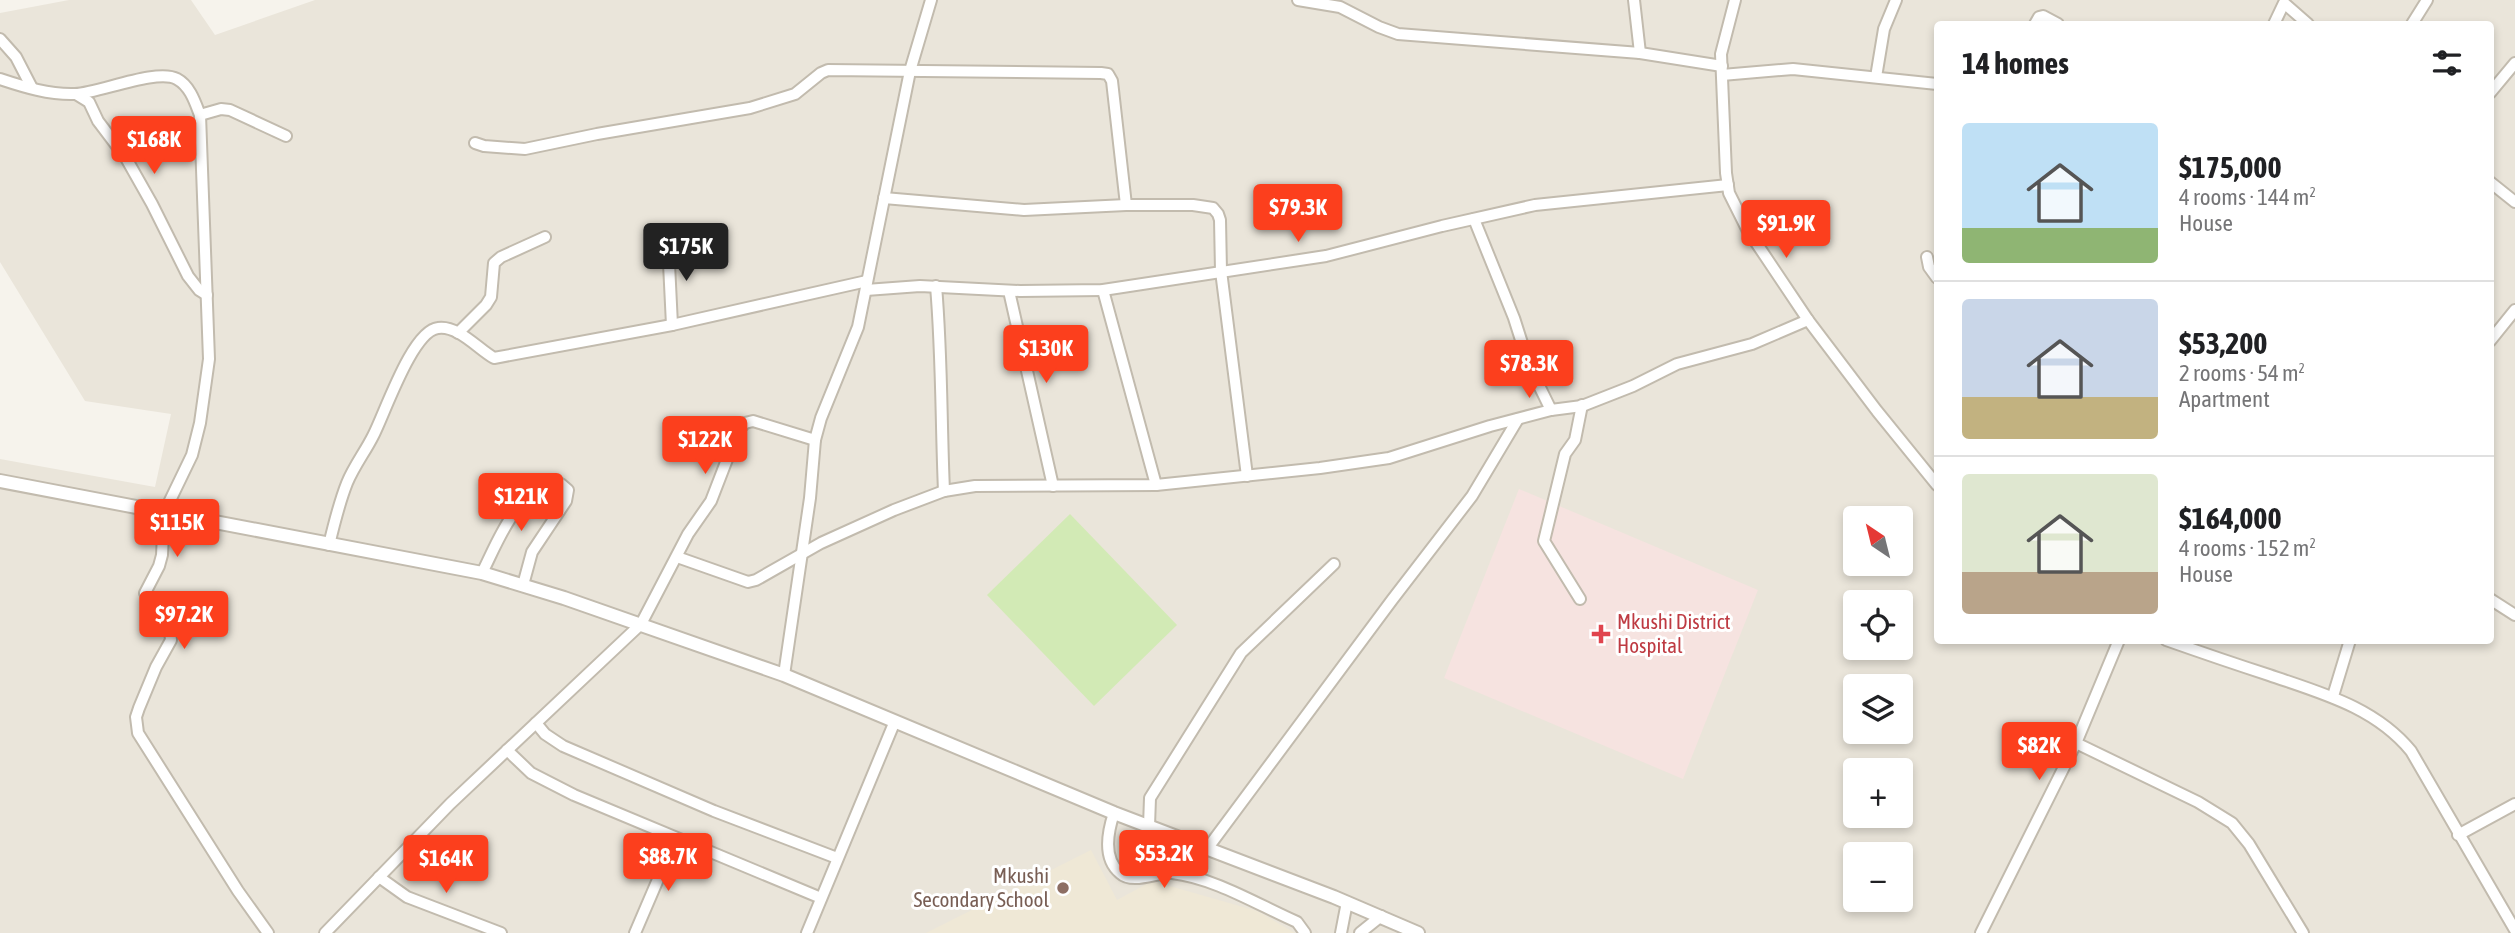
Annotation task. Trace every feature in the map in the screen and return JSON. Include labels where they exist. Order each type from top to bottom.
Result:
[{"type":"street","points":[[784,675],[802,555],[815,440],[821,418],[858,327],[910,71],[930,0]]},
{"type":"street","points":[[1298,0],[1340,7],[1398,34],[1640,53],[1722,70],[1793,69],[1934,84]]},
{"type":"street","points":[[1634,0],[1640,53]]},
{"type":"street","points":[[1735,0],[1721,54],[1729,193],[1747,229],[1808,320],[1934,481]]},
{"type":"street","points":[[1877,77],[1884,29],[1896,0]]},
{"type":"street","points":[[2414,21],[2427,0]]},
{"type":"street","points":[[2275,21],[2285,1],[2305,21]]},
{"type":"street","points":[[2037,21],[2043,16],[2052,21]]},
{"type":"street","points":[[0,39],[16,57],[32,88]]},
{"type":"street","points":[[2494,88],[2515,63]]},
{"type":"street","points":[[475,143],[525,149],[750,108],[795,94],[821,73],[828,71],[1108,74],[1112,81],[1126,205]]},
{"type":"street","points":[[0,79],[32,88],[76,94],[147,78],[169,76],[184,85],[193,96],[200,115],[209,359],[200,423],[192,455],[164,513],[159,566],[145,593],[170,631],[171,640],[139,708],[136,726],[143,742],[190,816],[268,933]]},
{"type":"street","points":[[76,94],[89,102],[98,121],[126,158],[188,276],[193,284],[207,295]]},
{"type":"street","points":[[200,115],[221,109],[230,110],[286,136]]},
{"type":"street","points":[[329,545],[348,480],[412,354],[426,334],[434,328],[444,327],[458,333],[494,358],[866,286],[936,286],[1009,291],[1102,290],[1326,256],[1535,205],[1728,185]]},
{"type":"street","points":[[2494,185],[2515,202]]},
{"type":"street","points":[[884,198],[1024,210],[1126,205],[1193,205],[1213,208],[1220,220],[1221,271],[1247,476]]},
{"type":"street","points":[[1474,219],[1514,317],[1529,365],[1551,410]]},
{"type":"street","points":[[458,333],[491,298],[494,263],[501,257],[545,237]]},
{"type":"street","points":[[668,243],[672,325]]},
{"type":"street","points":[[1927,257],[1934,274]]},
{"type":"street","points":[[936,286],[942,353],[940,417],[944,491]]},
{"type":"street","points":[[1102,290],[1156,485]]},
{"type":"street","points":[[1009,291],[1053,486]]},
{"type":"street","points":[[2494,336],[2515,310]]},
{"type":"street","points":[[677,557],[748,582],[821,543],[944,491],[975,486],[1156,485],[1389,458],[1518,419],[1606,398],[1677,364],[1752,344],[1808,320]]},
{"type":"street","points":[[1580,599],[1544,541],[1565,454],[1575,440],[1583,405]]},
{"type":"street","points":[[1207,849],[1472,496],[1518,419]]},
{"type":"street","points":[[325,933],[508,750],[640,624],[688,534],[711,501],[738,431],[745,423],[753,421],[815,440]]},
{"type":"street","points":[[0,481],[482,573],[523,586],[784,675],[1114,813],[1347,902],[1418,933]]},
{"type":"street","points":[[482,573],[524,500],[543,488],[561,484],[568,490],[566,501],[532,552],[523,586]]},
{"type":"street","points":[[1149,825],[1150,798],[1241,653],[1334,564]]},
{"type":"street","points":[[2494,602],[2515,615]]},
{"type":"street","points":[[1984,932],[2076,743],[2117,644]]},
{"type":"street","points":[[2178,644],[2333,696],[2374,717],[2397,734],[2410,751],[2515,930]]},
{"type":"street","points":[[2333,696],[2349,644]]},
{"type":"street","points":[[807,933],[895,721]]},
{"type":"street","points":[[536,723],[545,734],[563,746],[714,811],[836,858]]},
{"type":"street","points":[[2076,743],[2198,802],[2232,823],[2249,844],[2303,933]]},
{"type":"street","points":[[508,750],[522,766],[546,781],[793,889],[821,898]]},
{"type":"street","points":[[2458,835],[2515,804]]},
{"type":"street","points":[[1114,813],[1108,833],[1108,846],[1113,864],[1119,873],[1127,878],[1170,873],[1194,878],[1297,922],[1305,933]]},
{"type":"street","points":[[635,933],[667,856],[689,842]]},
{"type":"street","points":[[379,877],[407,897],[501,933]]},
{"type":"street","points":[[1341,933],[1347,902]]},
{"type":"street","points":[[1360,933],[1381,916]]},
{"type":"shaded area","points":[[69,0],[191,0],[215,35],[315,0],[2515,0],[2515,933],[0,933],[0,459],[155,487],[171,414],[85,401],[0,262],[0,13]]},
{"type":"shaded area","name":"Mkushi District Hospital","points":[[1519,489],[1758,590],[1683,779],[1444,678]]},
{"type":"shaded area","name":"Mkushi Secondary School","points":[[1091,850],[1117,900],[1152,881],[1257,911],[1295,933],[926,933]]},
{"type":"green space","points":[[1070,514],[1177,625],[1094,706],[987,595]]},
{"type":"place","name":"Mkushi District Hospital","points":[[1601,634]]},
{"type":"place","name":"Mkushi Secondary School","points":[[1063,888]]}]
